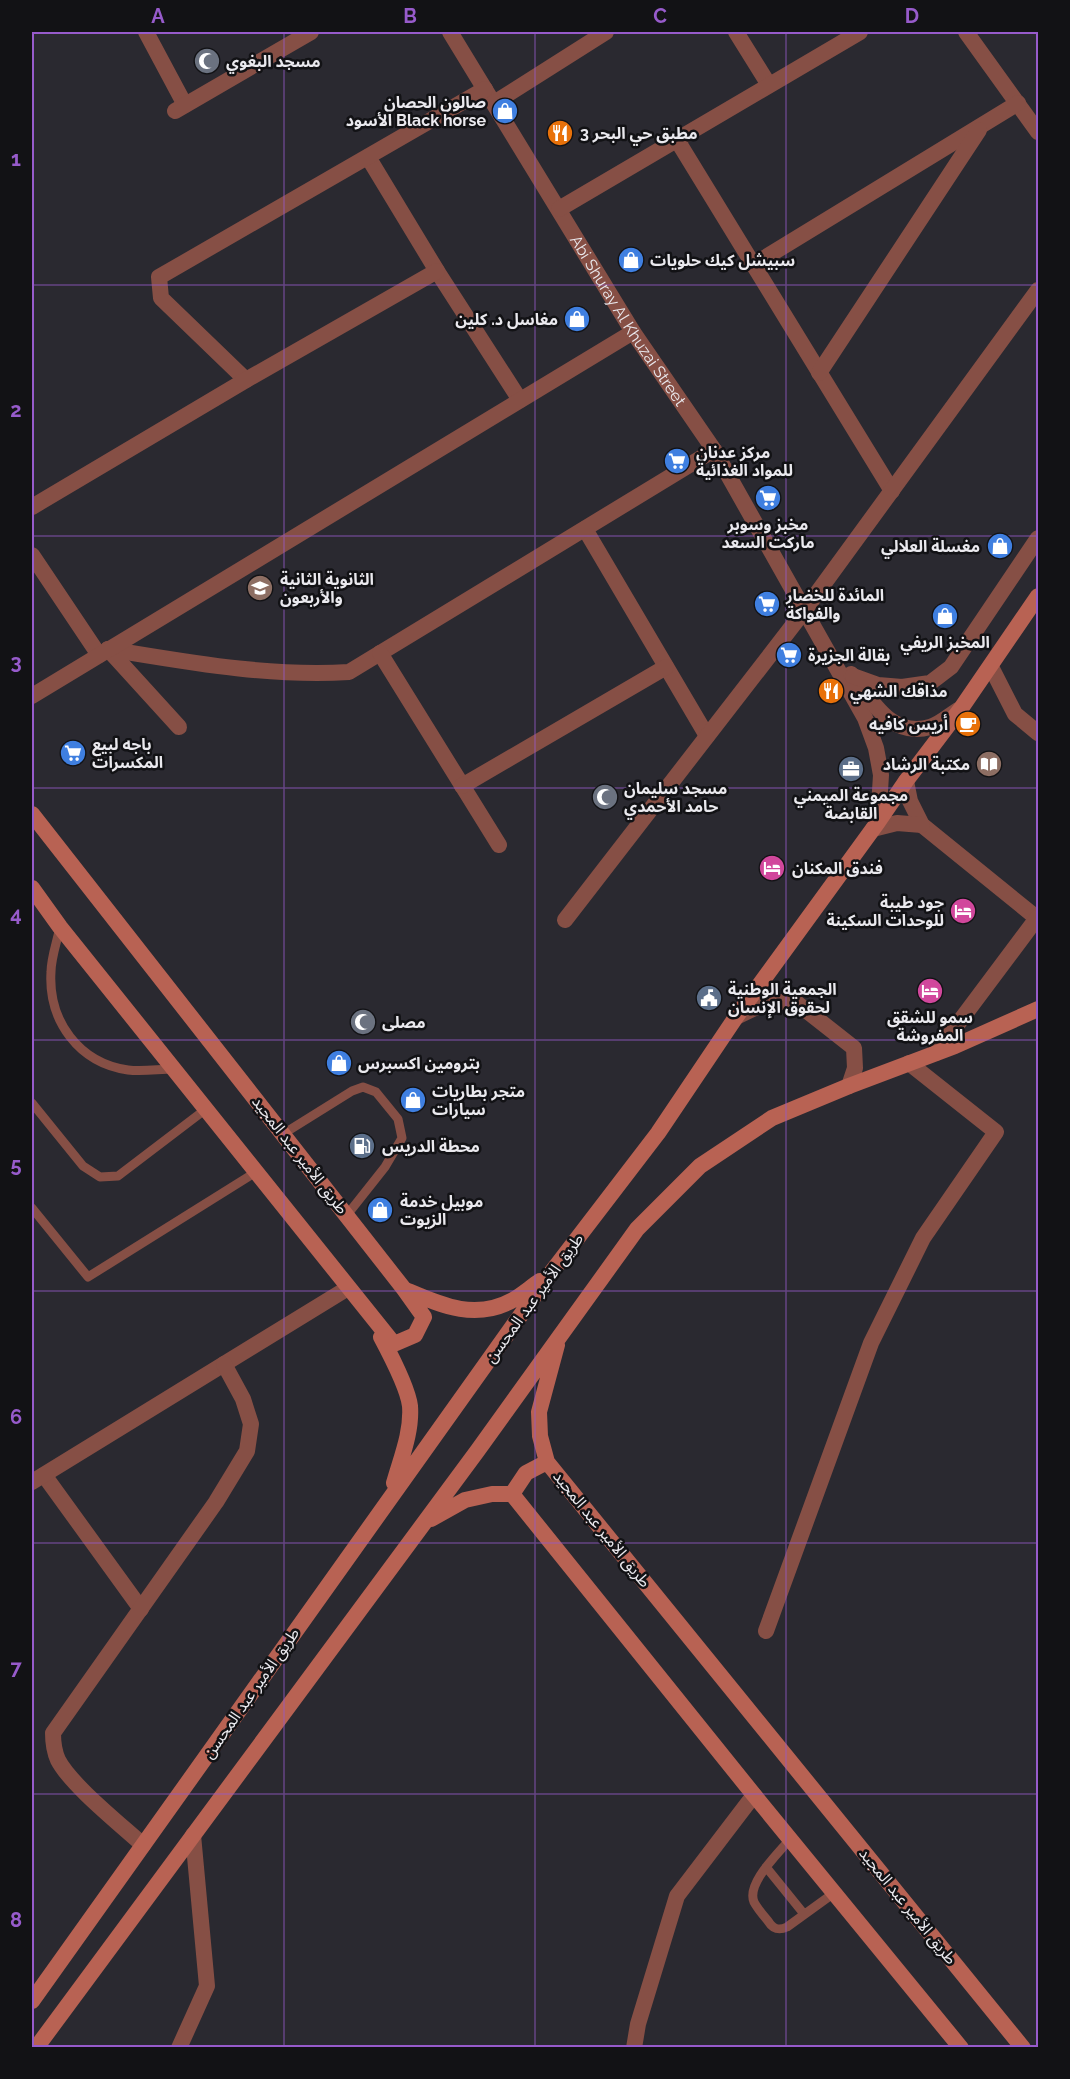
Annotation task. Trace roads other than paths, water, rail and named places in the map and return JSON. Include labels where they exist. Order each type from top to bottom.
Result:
[{"type":"main road","name":"طريق الأمير عبد المحسن","points":[[32,2001],[550,1274],[657,1133],[736,1017],[991,667],[1038,596]]},
{"type":"main road","name":"طريق الأمير عبد المجيد","points":[[32,814],[404,1289],[424,1317],[415,1335],[394,1344],[60,927],[32,888]]},
{"type":"main road","points":[[36,2048],[425,1522],[637,1230],[700,1166],[772,1118],[1038,1010]]},
{"type":"main road","points":[[404,1289],[433,1302],[459,1310],[487,1309],[512,1301],[550,1274]]},
{"type":"main road","points":[[370,1314],[392,1359],[410,1405],[407,1440],[389,1498]]},
{"type":"main road","points":[[547,1462],[540,1436],[539,1412],[560,1334]]},
{"type":"main road","name":"طريق الأمير عبد المجيد","points":[[512,1494],[526,1473],[547,1462],[1023,2048]]},
{"type":"main road","points":[[425,1522],[465,1500],[492,1494],[512,1494],[961,2048]]},
{"type":"street","points":[[146,32],[180,108],[292,36],[311,32]]},
{"type":"street","name":"Abi Shuray Al Khuzai Street","points":[[450,32],[633,332],[714,450],[804,611]]},
{"type":"street","points":[[246,380],[161,298],[159,277],[368,157],[490,96],[606,32]]},
{"type":"street","points":[[736,32],[769,85]]},
{"type":"street","points":[[559,209],[860,32]]},
{"type":"street","points":[[966,32],[1036,124]]},
{"type":"street","points":[[753,265],[1018,103]]},
{"type":"street","points":[[819,373],[982,125]]},
{"type":"street","points":[[677,140],[892,491]]},
{"type":"street","points":[[368,157],[437,271],[520,400]]},
{"type":"street","points":[[32,507],[246,380],[437,271]]},
{"type":"street","points":[[565,920],[804,611],[1038,290]]},
{"type":"street","points":[[32,696],[633,332]]},
{"type":"street","points":[[104,652],[220,667],[317,674],[349,672],[714,450]]},
{"type":"street","points":[[585,529],[707,736]]},
{"type":"street","points":[[853,676],[878,685],[894,687],[930,683],[951,667],[1038,538]]},
{"type":"street","points":[[32,555],[104,652],[179,727]]},
{"type":"street","points":[[804,611],[873,704],[892,723],[912,730],[933,727],[962,707]]},
{"type":"street","points":[[804,611],[865,718],[876,747],[881,775],[875,826],[897,823],[922,825]]},
{"type":"street","points":[[380,653],[499,845]]},
{"type":"street","points":[[462,786],[666,667]]},
{"type":"street","points":[[991,667],[1015,714],[1038,733]]},
{"type":"street","points":[[906,781],[910,801],[922,825],[1038,918],[936,1053]]},
{"type":"street","points":[[736,1017],[759,1006],[793,1000],[854,1048],[855,1068],[849,1086]]},
{"type":"street","points":[[766,1630],[871,1343],[923,1238],[996,1132],[909,1063]]},
{"type":"street","points":[[141,1609],[38,1478],[348,1288]]},
{"type":"street","points":[[143,1845],[69,1776],[58,1760],[53,1743],[53,1733],[216,1502],[247,1451],[251,1424],[243,1399],[224,1364]]},
{"type":"street","points":[[634,2048],[638,2024],[677,1896],[754,1795]]},
{"type":"street","points":[[179,2048],[207,1986],[193,1835]]},
{"type":"lane","points":[[60,927],[51,971],[52,1003],[67,1035],[85,1054],[105,1064],[129,1070],[174,1068]]},
{"type":"lane","points":[[283,1134],[351,1091],[363,1087],[376,1092],[398,1119],[402,1138],[395,1151],[347,1215]]},
{"type":"lane","points":[[32,1103],[83,1166],[100,1177],[118,1176],[206,1109]]},
{"type":"lane","points":[[32,1208],[88,1277],[256,1172]]},
{"type":"lane","points":[[790,1839],[766,1867],[754,1885],[752,1894],[754,1902],[772,1927],[783,1929],[834,1893]]},
{"type":"lane","points":[[766,1867],[804,1914]]},
{"type":"place","name":"مسجد البغوي","points":[[207,61]]},
{"type":"place","name":"صالون الحصان الأسود Black horse","points":[[505,111]]},
{"type":"place","name":"مطبق حي البحر 3","points":[[560,133]]},
{"type":"place","name":"سبيشل كيك حلويات","points":[[631,260]]},
{"type":"place","name":"مغاسل د. كلين","points":[[577,319]]},
{"type":"place","name":"مركز عدنان للمواد الغذائية","points":[[677,461]]},
{"type":"place","name":"مخبز وسوبر ماركت السعد","points":[[768,498]]},
{"type":"place","name":"مغسلة العلالي","points":[[1000,546]]},
{"type":"place","name":"الثانوية الثانية والأربعون","points":[[260,588]]},
{"type":"place","name":"المائدة للخضار والفواكة","points":[[767,604]]},
{"type":"place","name":"المخبز الريفي","points":[[945,616]]},
{"type":"place","name":"بقالة الجزيرة","points":[[789,655]]},
{"type":"place","name":"مذاقك الشهي","points":[[831,691]]},
{"type":"place","name":"أريس كافيه","points":[[968,724]]},
{"type":"place","name":"باجه لبيع المكسرات","points":[[73,753]]},
{"type":"place","name":"مكتبة الرشاد","points":[[989,764]]},
{"type":"place","name":"مجموعة الميمني القابضة","points":[[851,769]]},
{"type":"place","name":"مسجد سليمان حامد الأحمدي","points":[[605,797]]},
{"type":"place","name":"فندق المكنان","points":[[772,868]]},
{"type":"place","name":"جود طيبة للوحدات السكينة","points":[[963,911]]},
{"type":"place","name":"سمو للشقق المفروشة","points":[[930,991]]},
{"type":"place","name":"الجمعية الوطنية لحقوق الإنسان","points":[[709,998]]},
{"type":"place","name":"مصلى","points":[[363,1022]]},
{"type":"place","name":"بترومين اكسبرس","points":[[339,1063]]},
{"type":"place","name":"متجر بطاريات سيارات","points":[[413,1100]]},
{"type":"place","name":"محطة الدريس","points":[[362,1146]]},
{"type":"place","name":"موبيل خدمة الزيوت","points":[[380,1210]]}]
